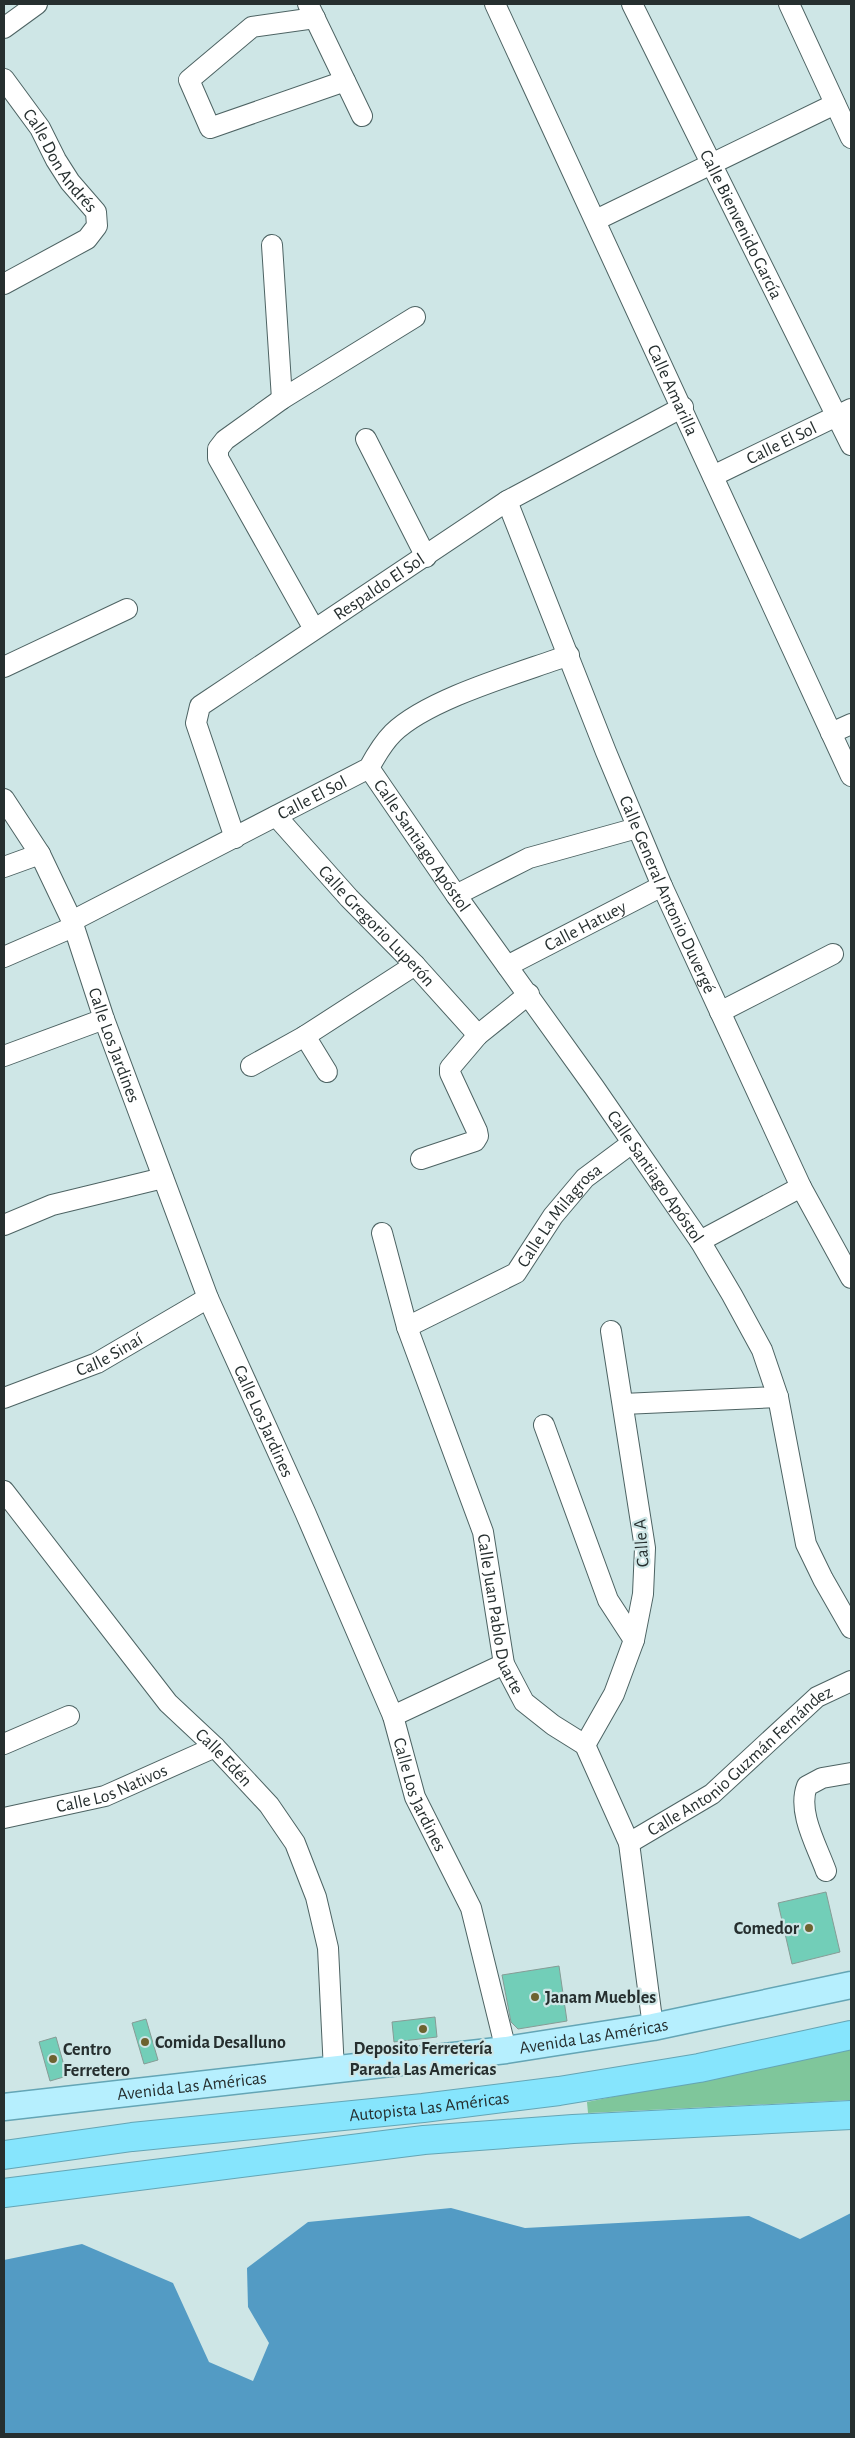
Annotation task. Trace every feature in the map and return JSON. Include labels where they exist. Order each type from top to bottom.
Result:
[{"type":"highway","name":"Autopista Las Américas","points":[[4,2155],[132,2137],[423,2108],[559,2091],[699,2068],[851,2035]]},
{"type":"highway","name":"Autopista Las Américas","points":[[4,2193],[424,2140],[573,2129],[851,2114]]},
{"type":"main road","name":"Avenida Las Américas","points":[[6,2103],[334,2071],[506,2050],[653,2027],[851,1985]]},
{"type":"street","points":[[4,28],[37,4]]},
{"type":"street","name":"Calle Amarilla","points":[[495,4],[683,407],[851,776]]},
{"type":"street","name":"Calle Bienvenido García","points":[[632,4],[710,165],[844,412],[851,445]]},
{"type":"street","points":[[789,4],[851,138]]},
{"type":"street","points":[[345,81],[210,128],[189,80],[252,27],[312,11],[362,116]]},
{"type":"street","name":"Calle Don Andrés","points":[[4,79],[40,128],[56,160],[70,182],[96,212],[97,226],[87,239],[4,284]]},
{"type":"street","points":[[596,220],[835,104]]},
{"type":"street","points":[[272,245],[282,399]]},
{"type":"street","points":[[314,629],[218,458],[218,449],[225,440],[282,399],[415,318]]},
{"type":"street","name":"Respaldo El Sol","points":[[235,838],[196,723],[200,706],[314,629],[426,557],[507,501],[683,407]]},
{"type":"street","name":"Calle El Sol","points":[[713,476],[844,412]]},
{"type":"street","points":[[366,439],[426,557]]},
{"type":"street","name":"Calle General Antonio Duvergé","points":[[507,501],[637,828],[662,886],[801,1187],[851,1278]]},
{"type":"street","points":[[4,667],[127,609]]},
{"type":"street","points":[[369,768],[380,749],[394,732],[416,716],[444,701],[569,655]]},
{"type":"street","points":[[832,733],[851,724]]},
{"type":"street","name":"Calle El Sol","points":[[4,957],[73,924],[369,768]]},
{"type":"street","name":"Calle Santiago Apóstol","points":[[369,768],[456,895],[529,994],[700,1241],[762,1350],[778,1397],[806,1544],[823,1579],[851,1628]]},
{"type":"street","name":"Calle Los Jardines","points":[[4,800],[40,854],[73,924],[104,1019],[208,1298],[305,1512],[393,1716],[415,1797],[471,1908],[506,2050]]},
{"type":"street","name":"Calle Gregorio Luperón","points":[[276,816],[349,898],[415,965],[478,1035]]},
{"type":"street","points":[[456,895],[529,858],[637,828]]},
{"type":"street","points":[[4,867],[40,854]]},
{"type":"street","name":"Calle Hatuey","points":[[507,966],[662,886]]},
{"type":"street","points":[[720,1012],[833,954]]},
{"type":"street","points":[[250,1066],[305,1036],[415,965]]},
{"type":"street","points":[[421,1159],[475,1141],[478,1136],[450,1073],[450,1068],[478,1035],[529,994]]},
{"type":"street","points":[[4,1056],[104,1019]]},
{"type":"street","points":[[305,1036],[327,1072]]},
{"type":"street","name":"Calle La Milagrosa","points":[[407,1327],[516,1273],[553,1216],[585,1178],[632,1143]]},
{"type":"street","points":[[4,1225],[52,1204],[163,1178]]},
{"type":"street","points":[[700,1241],[801,1187]]},
{"type":"street","name":"Calle Juan Pablo Duarte","points":[[382,1233],[407,1327],[483,1532],[504,1664],[524,1702],[553,1725],[585,1745]]},
{"type":"street","name":"Calle Sinaí","points":[[4,1398],[97,1363],[208,1298]]},
{"type":"street","name":"Calle A","points":[[585,1745],[614,1694],[634,1640],[643,1594],[645,1548],[611,1331]]},
{"type":"street","points":[[623,1404],[778,1397]]},
{"type":"street","points":[[544,1425],[608,1600],[634,1640]]},
{"type":"street","name":"Calle Edén","points":[[4,1491],[168,1703],[216,1747],[269,1805],[295,1843],[316,1897],[328,1948],[334,2071]]},
{"type":"street","points":[[393,1716],[504,1664]]},
{"type":"street","name":"Calle Antonio Guzmán Fernández","points":[[629,1843],[712,1794],[817,1697],[851,1681]]},
{"type":"street","points":[[4,1744],[69,1716]]},
{"type":"street","points":[[585,1745],[629,1843],[653,2027]]},
{"type":"street","name":"Calle Los Nativos","points":[[4,1818],[106,1796],[216,1747]]},
{"type":"street","points":[[826,1871],[805,1812],[803,1796],[806,1786],[822,1778],[851,1774]]},
{"type":"green space","points":[[851,2049],[851,2100],[588,2113],[587,2102]]},
{"type":"water","points":[[451,2208],[525,2228],[749,2216],[800,2239],[851,2213],[851,2434],[4,2434],[4,2260],[82,2244],[173,2283],[209,2362],[253,2381],[269,2343],[248,2307],[247,2268],[308,2222]]},
{"type":"building","name":"Comedor","points":[[826,1892],[840,1952],[792,1964],[778,1903]]},
{"type":"building","name":"Janam Muebles","points":[[559,1966],[567,2021],[518,2029],[511,2022],[502,1975]]},
{"type":"building","name":"Deposito Ferretería Parada Las Americas","points":[[435,2017],[437,2037],[394,2042],[392,2022]]},
{"type":"building","name":"Comida Desalluno","points":[[146,2019],[158,2060],[144,2064],[132,2023]]},
{"type":"building","name":"Centro Ferretero","points":[[56,2037],[67,2076],[50,2081],[39,2042]]},
{"type":"place","name":"Comedor","points":[[809,1928]]},
{"type":"place","name":"Janam Muebles","points":[[535,1997]]},
{"type":"place","name":"Deposito Ferretería Parada Las Americas","points":[[423,2029]]},
{"type":"place","name":"Comida Desalluno","points":[[145,2042]]},
{"type":"place","name":"Centro Ferretero","points":[[53,2059]]}]
